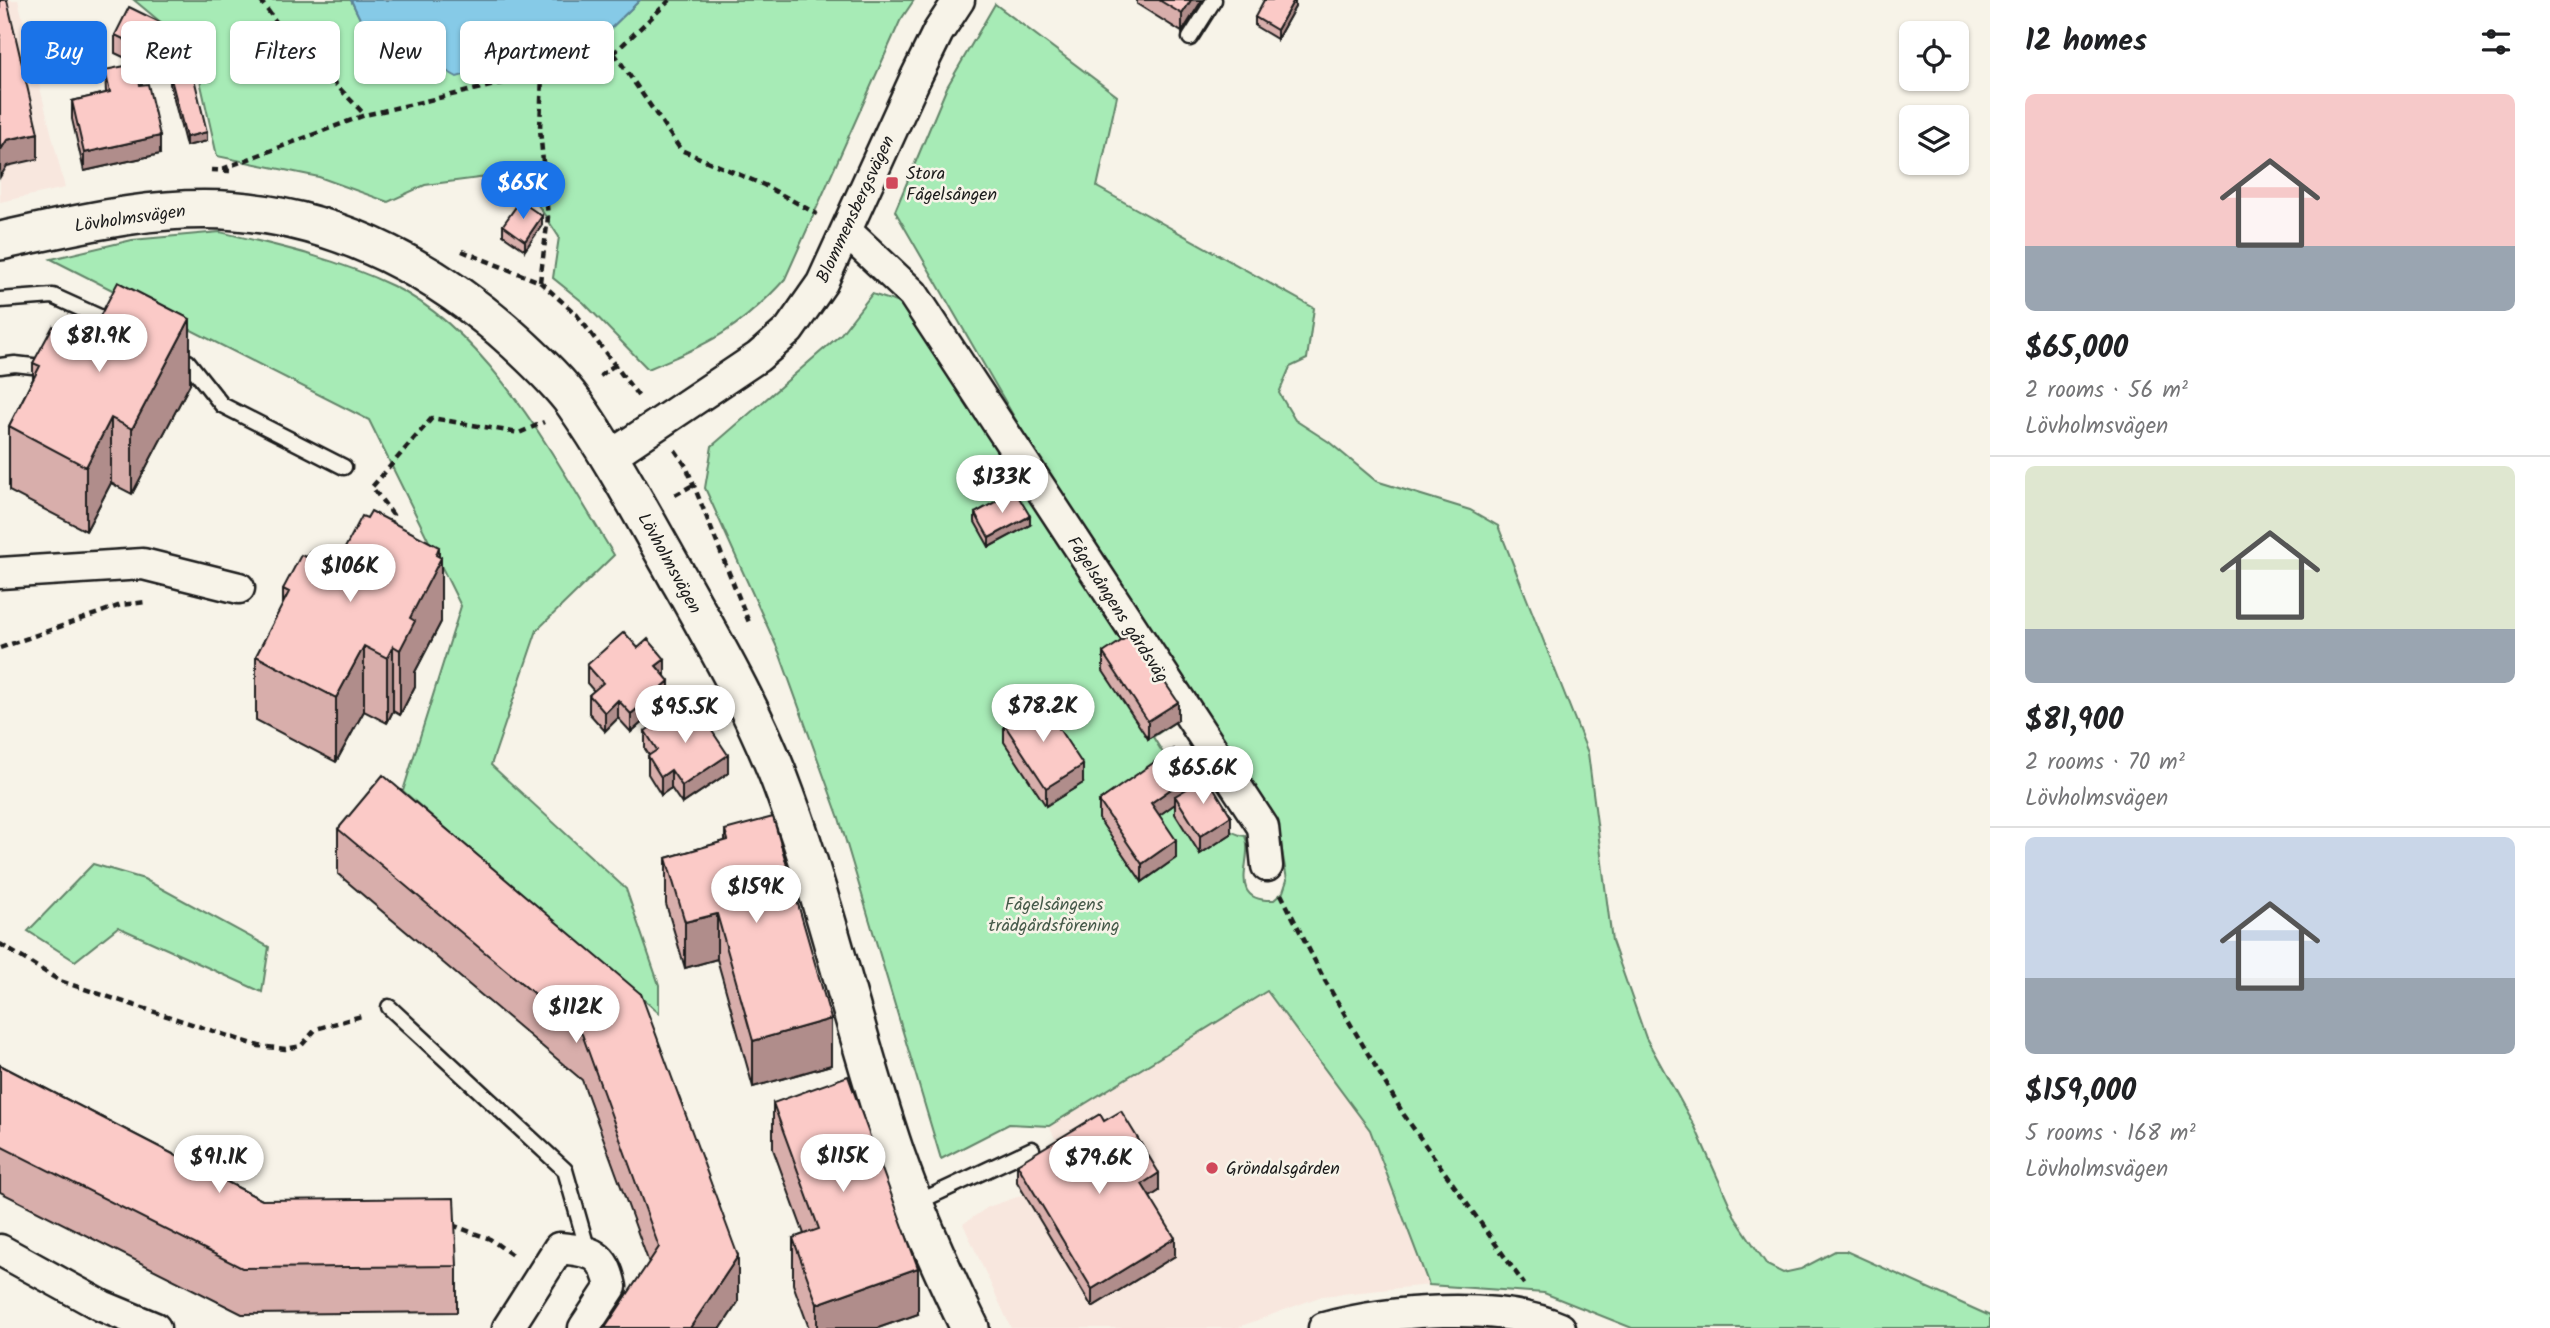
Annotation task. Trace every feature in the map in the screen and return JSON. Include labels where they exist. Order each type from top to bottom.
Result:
[{"type":"street","name":"Blommensbergsvägen","points":[[609,457],[758,357],[789,330],[822,283],[937,32],[959,0]]},
{"type":"street","name":"Lövholmsvägen","points":[[0,241],[82,223],[164,210],[201,209],[268,215],[305,222],[340,234],[432,277],[491,319],[572,399],[609,457],[704,624],[747,706],[784,790],[806,851],[895,1152],[929,1242],[970,1328]]},
{"type":"street","name":"Fågelsångens gårdsväg","points":[[846,231],[913,294],[1263,827],[1267,866]]},
{"type":"street","points":[[0,573],[144,564],[239,588]]},
{"type":"street","points":[[508,1328],[559,1248],[588,1251],[606,1266],[611,1287],[584,1328]]},
{"type":"street","points":[[0,1250],[102,1306],[155,1328]]},
{"type":"street","points":[[1324,1328],[1441,1310],[1496,1314],[1557,1327]]},
{"type":"lane","points":[[1190,38],[1214,0]]},
{"type":"lane","points":[[0,300],[53,296],[133,334]]},
{"type":"lane","points":[[155,345],[188,362],[222,405],[344,467]]},
{"type":"lane","points":[[0,366],[15,364],[50,368]]},
{"type":"lane","points":[[389,1007],[565,1170],[588,1251]]},
{"type":"lane","points":[[914,1203],[1032,1149]]},
{"type":"path","points":[[260,0],[277,23],[365,115]]},
{"type":"path","points":[[670,0],[614,53],[681,150],[764,185],[846,231]]},
{"type":"path","points":[[222,169],[365,115],[499,84]]},
{"type":"path","points":[[540,282],[548,217],[540,129],[542,84]]},
{"type":"path","points":[[535,414],[549,436]]},
{"type":"path","points":[[384,537],[393,515],[372,487],[432,418],[519,433],[542,424]]},
{"type":"path","points":[[0,648],[121,605],[147,601]]},
{"type":"path","points":[[1267,866],[1324,979],[1404,1115],[1557,1327]]},
{"type":"path","points":[[0,944],[60,981],[259,1046],[285,1049],[302,1046],[316,1029],[389,1007]]},
{"type":"path","points":[[445,1222],[490,1239],[541,1276]]},
{"type":"shaded area","points":[[0,0],[18,0],[23,21],[21,21],[21,84],[39,84],[65,188],[0,202]]},
{"type":"shaded area","name":"Gröndalsgården","points":[[1267,991],[1370,1130],[1429,1285],[1322,1296],[1236,1328],[1011,1328],[963,1224],[988,1207],[1023,1195],[1017,1182],[1063,1155],[1049,1126]]},
{"type":"green space","points":[[134,0],[351,0],[361,21],[354,21],[354,84],[446,84],[446,26],[460,27],[460,84],[614,84],[614,25],[640,0],[914,0],[900,21],[785,279],[738,323],[706,343],[648,369],[584,303],[553,278],[559,237],[517,173],[425,185],[388,202],[319,177],[217,156],[201,84],[216,84],[216,21],[159,21]]},
{"type":"green space","name":"Fågelsångens trädgårdsförening","points":[[995,4],[1117,96],[1097,187],[1314,308],[1307,359],[1290,367],[1279,393],[1295,420],[1329,442],[1376,481],[1470,510],[1498,526],[1588,753],[1612,941],[1646,1038],[1695,1127],[1736,1219],[1767,1265],[1783,1273],[1801,1269],[1835,1251],[1846,1251],[1990,1316],[1990,1328],[1632,1328],[1544,1293],[1429,1285],[1370,1130],[1267,991],[1049,1126],[1009,1124],[941,1159],[839,818],[779,652],[705,488],[712,446],[840,335],[872,294],[906,305],[1178,720],[1153,737],[1181,780],[1205,810],[1232,832],[1245,836],[1247,845],[1244,877],[1250,894],[1259,899],[1274,900],[1283,892],[1287,880],[1278,827],[1207,725],[1076,524],[895,211],[947,87]]},
{"type":"green space","points":[[220,232],[351,268],[393,286],[429,308],[492,368],[520,405],[614,555],[537,630],[491,765],[626,889],[659,985],[659,1013],[403,791],[461,606],[369,420],[51,259],[132,240]]},
{"type":"green space","points":[[93,864],[144,879],[269,947],[262,992],[118,927],[75,961],[28,931]]},
{"type":"water","points":[[351,0],[640,0],[614,25],[614,21],[460,21],[460,76],[457,77],[446,71],[446,21],[361,21]]},
{"type":"building","points":[[0,0],[7,0],[21,60],[21,84],[27,84],[38,133],[7,140],[0,151]]},
{"type":"building","points":[[1159,0],[1191,0],[1182,14]]},
{"type":"building","points":[[1264,0],[1294,0],[1277,30],[1255,17]]},
{"type":"building","points":[[129,7],[158,21],[122,21]]},
{"type":"building","points":[[121,23],[121,38],[115,35]]},
{"type":"building","points":[[121,67],[121,84],[148,84],[160,136],[84,153],[72,101],[110,92],[107,70]]},
{"type":"building","points":[[172,84],[195,84],[207,132],[186,137]]},
{"type":"building","points":[[520,201],[542,216],[525,241],[503,225]]},
{"type":"building","points":[[118,282],[190,319],[132,429],[111,418],[86,467],[9,426],[40,366],[33,363],[53,326],[60,331],[64,324],[89,337]]},
{"type":"building","points":[[1015,491],[1030,516],[989,538],[975,513]]},
{"type":"building","points":[[371,511],[439,547],[436,555],[441,558],[410,618],[415,621],[400,650],[393,646],[387,658],[364,646],[336,698],[256,656],[289,592],[283,589],[301,555],[306,557],[310,551],[336,565],[362,516],[367,518]]},
{"type":"building","points":[[624,632],[638,648],[648,639],[665,659],[656,666],[669,681],[631,714],[618,700],[605,713],[589,695],[603,683],[587,665]]},
{"type":"building","points":[[1132,634],[1178,702],[1148,721],[1103,653]]},
{"type":"building","points":[[1040,700],[1083,765],[1046,788],[1004,724]]},
{"type":"building","points":[[692,701],[728,755],[682,786],[671,770],[661,777],[648,756],[657,750],[645,731]]},
{"type":"building","points":[[1173,749],[1191,775],[1151,803],[1176,840],[1142,864],[1099,801]]},
{"type":"building","points":[[383,775],[641,994],[738,1256],[690,1328],[605,1328],[659,1247],[582,1034],[338,829]]},
{"type":"building","points":[[1207,777],[1231,816],[1200,836],[1175,796]]},
{"type":"building","points":[[773,817],[831,1019],[753,1041],[717,914],[685,922],[666,858],[728,840],[725,830]]},
{"type":"building","points":[[0,1065],[262,1200],[454,1198],[457,1266],[242,1268],[0,1146]]},
{"type":"building","points":[[848,1076],[918,1268],[817,1304],[793,1238],[819,1229],[773,1103]]},
{"type":"building","points":[[1121,1111],[1159,1173],[1142,1184],[1175,1238],[1092,1289],[1017,1164],[1100,1114],[1104,1121]]},
{"type":"place","name":"Stora Fågelsången","points":[[892,183]]},
{"type":"place","name":"Gröndalsgården","points":[[1212,1168]]}]
